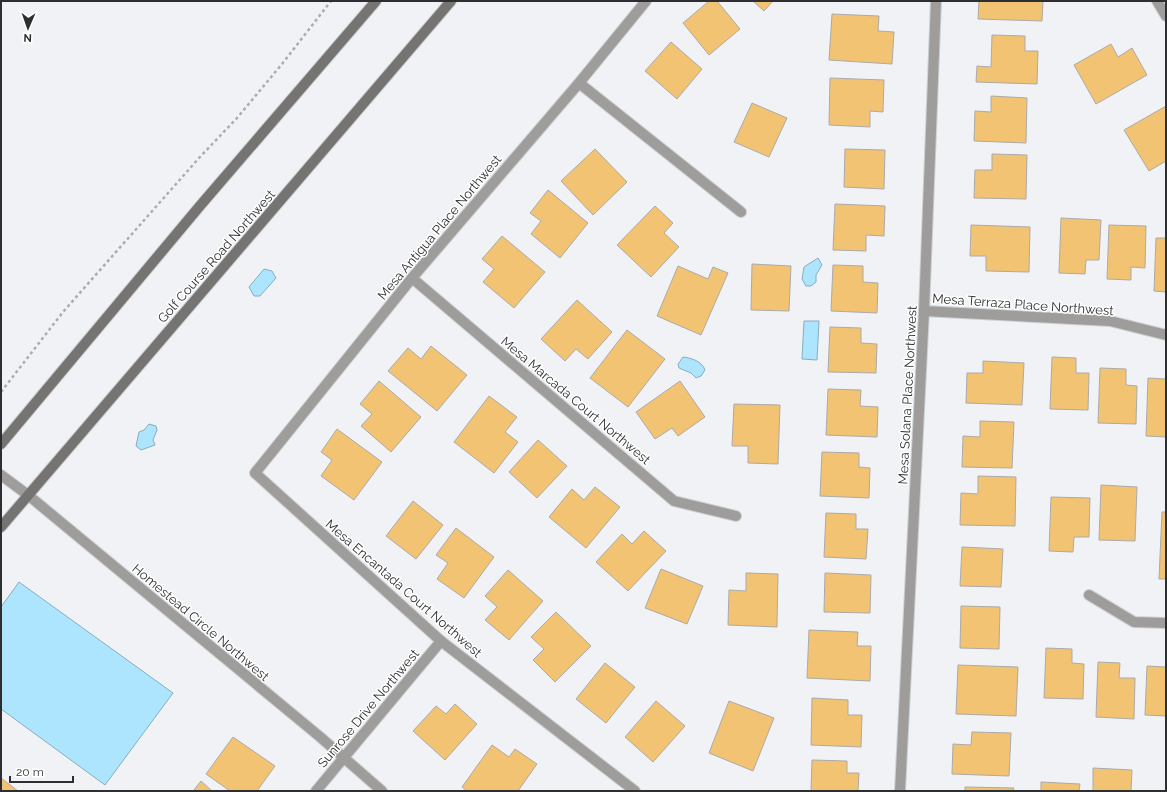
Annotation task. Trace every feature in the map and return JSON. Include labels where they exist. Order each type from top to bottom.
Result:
[{"type":"main road","points":[[1,444],[194,213],[376,1]]},
{"type":"main road","name":"Golf Course Road Northwest","points":[[1,528],[451,1]]},
{"type":"street","name":"Mesa Antigua Place Northwest","points":[[255,473],[412,278],[579,83],[646,1]]},
{"type":"street","name":"Mesa Solana Place Northwest","points":[[900,791],[924,310],[936,1]]},
{"type":"street","points":[[1157,1],[1166,16]]},
{"type":"street","points":[[579,83],[740,212]]},
{"type":"street","name":"Mesa Marcada Court Northwest","points":[[412,278],[674,501],[736,516]]},
{"type":"street","name":"Mesa Terraza Place Northwest","points":[[924,310],[1110,321],[1166,336]]},
{"type":"street","name":"Mesa Encantada Court Northwest","points":[[255,473],[441,641],[635,791]]},
{"type":"street","name":"Homestead Circle Northwest","points":[[1,475],[28,495],[382,791]]},
{"type":"street","points":[[1089,595],[1134,622],[1166,624]]},
{"type":"street","name":"Sunrose Drive Northwest","points":[[316,791],[441,641]]},
{"type":"path","points":[[1,392],[63,312],[199,158],[237,118],[282,64],[331,1]]},
{"type":"water","points":[[818,258],[822,265],[816,275],[816,282],[811,286],[806,286],[802,279],[804,267]]},
{"type":"water","points":[[264,269],[272,271],[276,278],[260,296],[254,296],[249,287]]},
{"type":"water","points":[[804,321],[819,321],[817,360],[802,359]]},
{"type":"water","points":[[683,357],[693,359],[704,367],[705,370],[701,376],[696,378],[691,373],[679,368],[678,364]]},
{"type":"water","points":[[149,424],[156,426],[157,430],[153,440],[155,445],[141,450],[136,446],[139,432],[144,430]]},
{"type":"water","points":[[19,582],[173,693],[105,785],[1,709],[1,607]]},
{"type":"building","points":[[709,1],[717,1],[740,29],[709,55],[683,23]]},
{"type":"building","points":[[753,1],[773,1],[764,11]]},
{"type":"building","points":[[979,1],[1043,1],[1042,21],[978,19]]},
{"type":"building","points":[[832,14],[879,16],[878,31],[894,32],[892,64],[829,60]]},
{"type":"building","points":[[992,35],[1025,36],[1025,51],[1038,51],[1037,84],[976,82],[977,66],[991,67]]},
{"type":"building","points":[[671,42],[702,69],[677,99],[645,71]]},
{"type":"building","points":[[1111,44],[1118,57],[1132,48],[1147,75],[1096,104],[1074,65]]},
{"type":"building","points":[[830,78],[884,80],[883,112],[870,111],[870,127],[829,125]]},
{"type":"building","points":[[991,96],[1027,98],[1026,143],[974,141],[975,111],[991,112]]},
{"type":"building","points":[[752,103],[787,118],[769,157],[734,142]]},
{"type":"building","points":[[1166,106],[1166,161],[1149,171],[1124,130]]},
{"type":"building","points":[[595,149],[627,182],[593,215],[561,181]]},
{"type":"building","points":[[845,149],[885,150],[884,189],[844,187]]},
{"type":"building","points":[[992,154],[1027,155],[1026,199],[974,198],[975,170],[992,170]]},
{"type":"building","points":[[548,190],[588,223],[560,258],[531,234],[541,221],[530,213]]},
{"type":"building","points":[[835,204],[885,206],[884,236],[866,235],[866,251],[833,250]]},
{"type":"building","points":[[655,206],[673,223],[664,233],[679,247],[651,277],[617,245]]},
{"type":"building","points":[[1061,218],[1101,220],[1099,260],[1086,260],[1085,274],[1059,273]]},
{"type":"building","points":[[971,225],[1030,227],[1029,272],[986,271],[986,256],[970,256]]},
{"type":"building","points":[[1109,225],[1146,226],[1145,268],[1131,267],[1131,280],[1107,279]]},
{"type":"building","points":[[502,236],[545,272],[514,308],[483,282],[494,269],[482,259]]},
{"type":"building","points":[[1156,238],[1166,238],[1166,292],[1154,291]]},
{"type":"building","points":[[752,264],[791,266],[789,311],[751,310]]},
{"type":"building","points":[[833,265],[863,266],[863,282],[878,283],[877,313],[831,311]]},
{"type":"building","points":[[678,266],[708,279],[713,267],[728,273],[701,335],[657,316]]},
{"type":"building","points":[[577,300],[612,332],[588,359],[576,349],[565,361],[541,339]]},
{"type":"building","points":[[830,327],[861,328],[861,343],[877,344],[876,373],[828,372]]},
{"type":"building","points":[[627,330],[665,359],[628,407],[590,378]]},
{"type":"building","points":[[431,346],[467,375],[437,411],[388,371],[408,348],[421,359]]},
{"type":"building","points":[[1052,357],[1076,358],[1076,373],[1089,373],[1088,410],[1050,409]]},
{"type":"building","points":[[983,361],[1024,363],[1022,405],[966,403],[967,373],[983,373]]},
{"type":"building","points":[[1100,368],[1126,369],[1126,385],[1137,386],[1136,424],[1098,423]]},
{"type":"building","points":[[1148,378],[1166,379],[1166,437],[1146,436]]},
{"type":"building","points":[[379,381],[421,417],[391,452],[361,426],[372,414],[360,404]]},
{"type":"building","points":[[680,381],[705,417],[678,436],[672,428],[655,439],[636,412]]},
{"type":"building","points":[[828,389],[861,390],[860,406],[878,407],[877,437],[826,435]]},
{"type":"building","points":[[489,396],[517,417],[505,432],[518,442],[494,473],[454,442]]},
{"type":"building","points":[[734,404],[780,405],[778,464],[748,463],[748,446],[732,446]]},
{"type":"building","points":[[980,421],[1014,422],[1012,468],[962,467],[963,436],[980,437]]},
{"type":"building","points":[[337,429],[382,462],[354,500],[321,476],[332,460],[321,452]]},
{"type":"building","points":[[538,440],[567,466],[537,498],[509,472]]},
{"type":"building","points":[[822,452],[859,453],[859,467],[870,468],[869,498],[820,496]]},
{"type":"building","points":[[978,476],[1016,477],[1015,526],[960,525],[961,493],[978,494]]},
{"type":"building","points":[[1101,485],[1137,487],[1135,541],[1099,540]]},
{"type":"building","points":[[595,487],[620,507],[586,548],[549,517],[572,489],[584,500]]},
{"type":"building","points":[[1051,497],[1090,498],[1089,537],[1074,537],[1073,552],[1049,551]]},
{"type":"building","points":[[413,501],[443,525],[416,559],[386,536]]},
{"type":"building","points":[[1162,512],[1166,512],[1166,579],[1159,579]]},
{"type":"building","points":[[826,513],[856,514],[856,529],[868,529],[866,559],[824,557]]},
{"type":"building","points":[[456,528],[494,557],[464,598],[437,579],[448,563],[436,555]]},
{"type":"building","points":[[644,531],[666,551],[628,591],[596,562],[622,534],[632,544]]},
{"type":"building","points":[[962,547],[1003,549],[1001,587],[960,586]]},
{"type":"building","points":[[661,569],[703,586],[687,624],[645,608]]},
{"type":"building","points":[[508,570],[543,601],[509,640],[485,620],[497,607],[485,596]]},
{"type":"building","points":[[746,573],[778,574],[777,627],[728,625],[729,590],[746,591]]},
{"type":"building","points":[[825,573],[871,575],[870,613],[824,612]]},
{"type":"building","points":[[961,606],[1000,607],[999,649],[960,648]]},
{"type":"building","points":[[556,612],[591,646],[555,682],[533,660],[544,649],[531,637]]},
{"type":"building","points":[[809,630],[858,632],[857,646],[871,646],[870,681],[807,678]]},
{"type":"building","points":[[1046,648],[1072,649],[1072,663],[1084,664],[1083,699],[1044,698]]},
{"type":"building","points":[[1098,662],[1120,663],[1119,678],[1135,678],[1134,719],[1096,717]]},
{"type":"building","points":[[605,663],[635,687],[606,723],[576,699]]},
{"type":"building","points":[[958,665],[1018,667],[1016,716],[956,714]]},
{"type":"building","points":[[1147,666],[1166,667],[1166,716],[1145,715]]},
{"type":"building","points":[[812,698],[848,700],[848,715],[862,715],[861,747],[811,745]]},
{"type":"building","points":[[656,701],[685,726],[653,762],[625,737]]},
{"type":"building","points":[[729,701],[774,718],[753,771],[709,753]]},
{"type":"building","points":[[455,704],[477,724],[445,760],[413,731],[436,706],[446,714]]},
{"type":"building","points":[[972,732],[1011,733],[1009,776],[952,774],[953,744],[971,745]]},
{"type":"building","points":[[233,737],[275,766],[257,791],[230,791],[206,774]]},
{"type":"building","points":[[492,745],[509,757],[515,749],[537,764],[518,791],[467,791],[462,787]]},
{"type":"building","points":[[812,760],[847,761],[847,773],[859,773],[858,791],[811,791]]},
{"type":"building","points":[[1093,768],[1132,770],[1131,791],[1093,791]]},
{"type":"building","points":[[1,778],[18,791],[1,791]]},
{"type":"building","points":[[201,781],[212,791],[193,791]]},
{"type":"building","points":[[1041,782],[1080,784],[1079,791],[1041,791]]},
{"type":"building","points":[[965,787],[1014,788],[1013,791],[965,791]]}]
